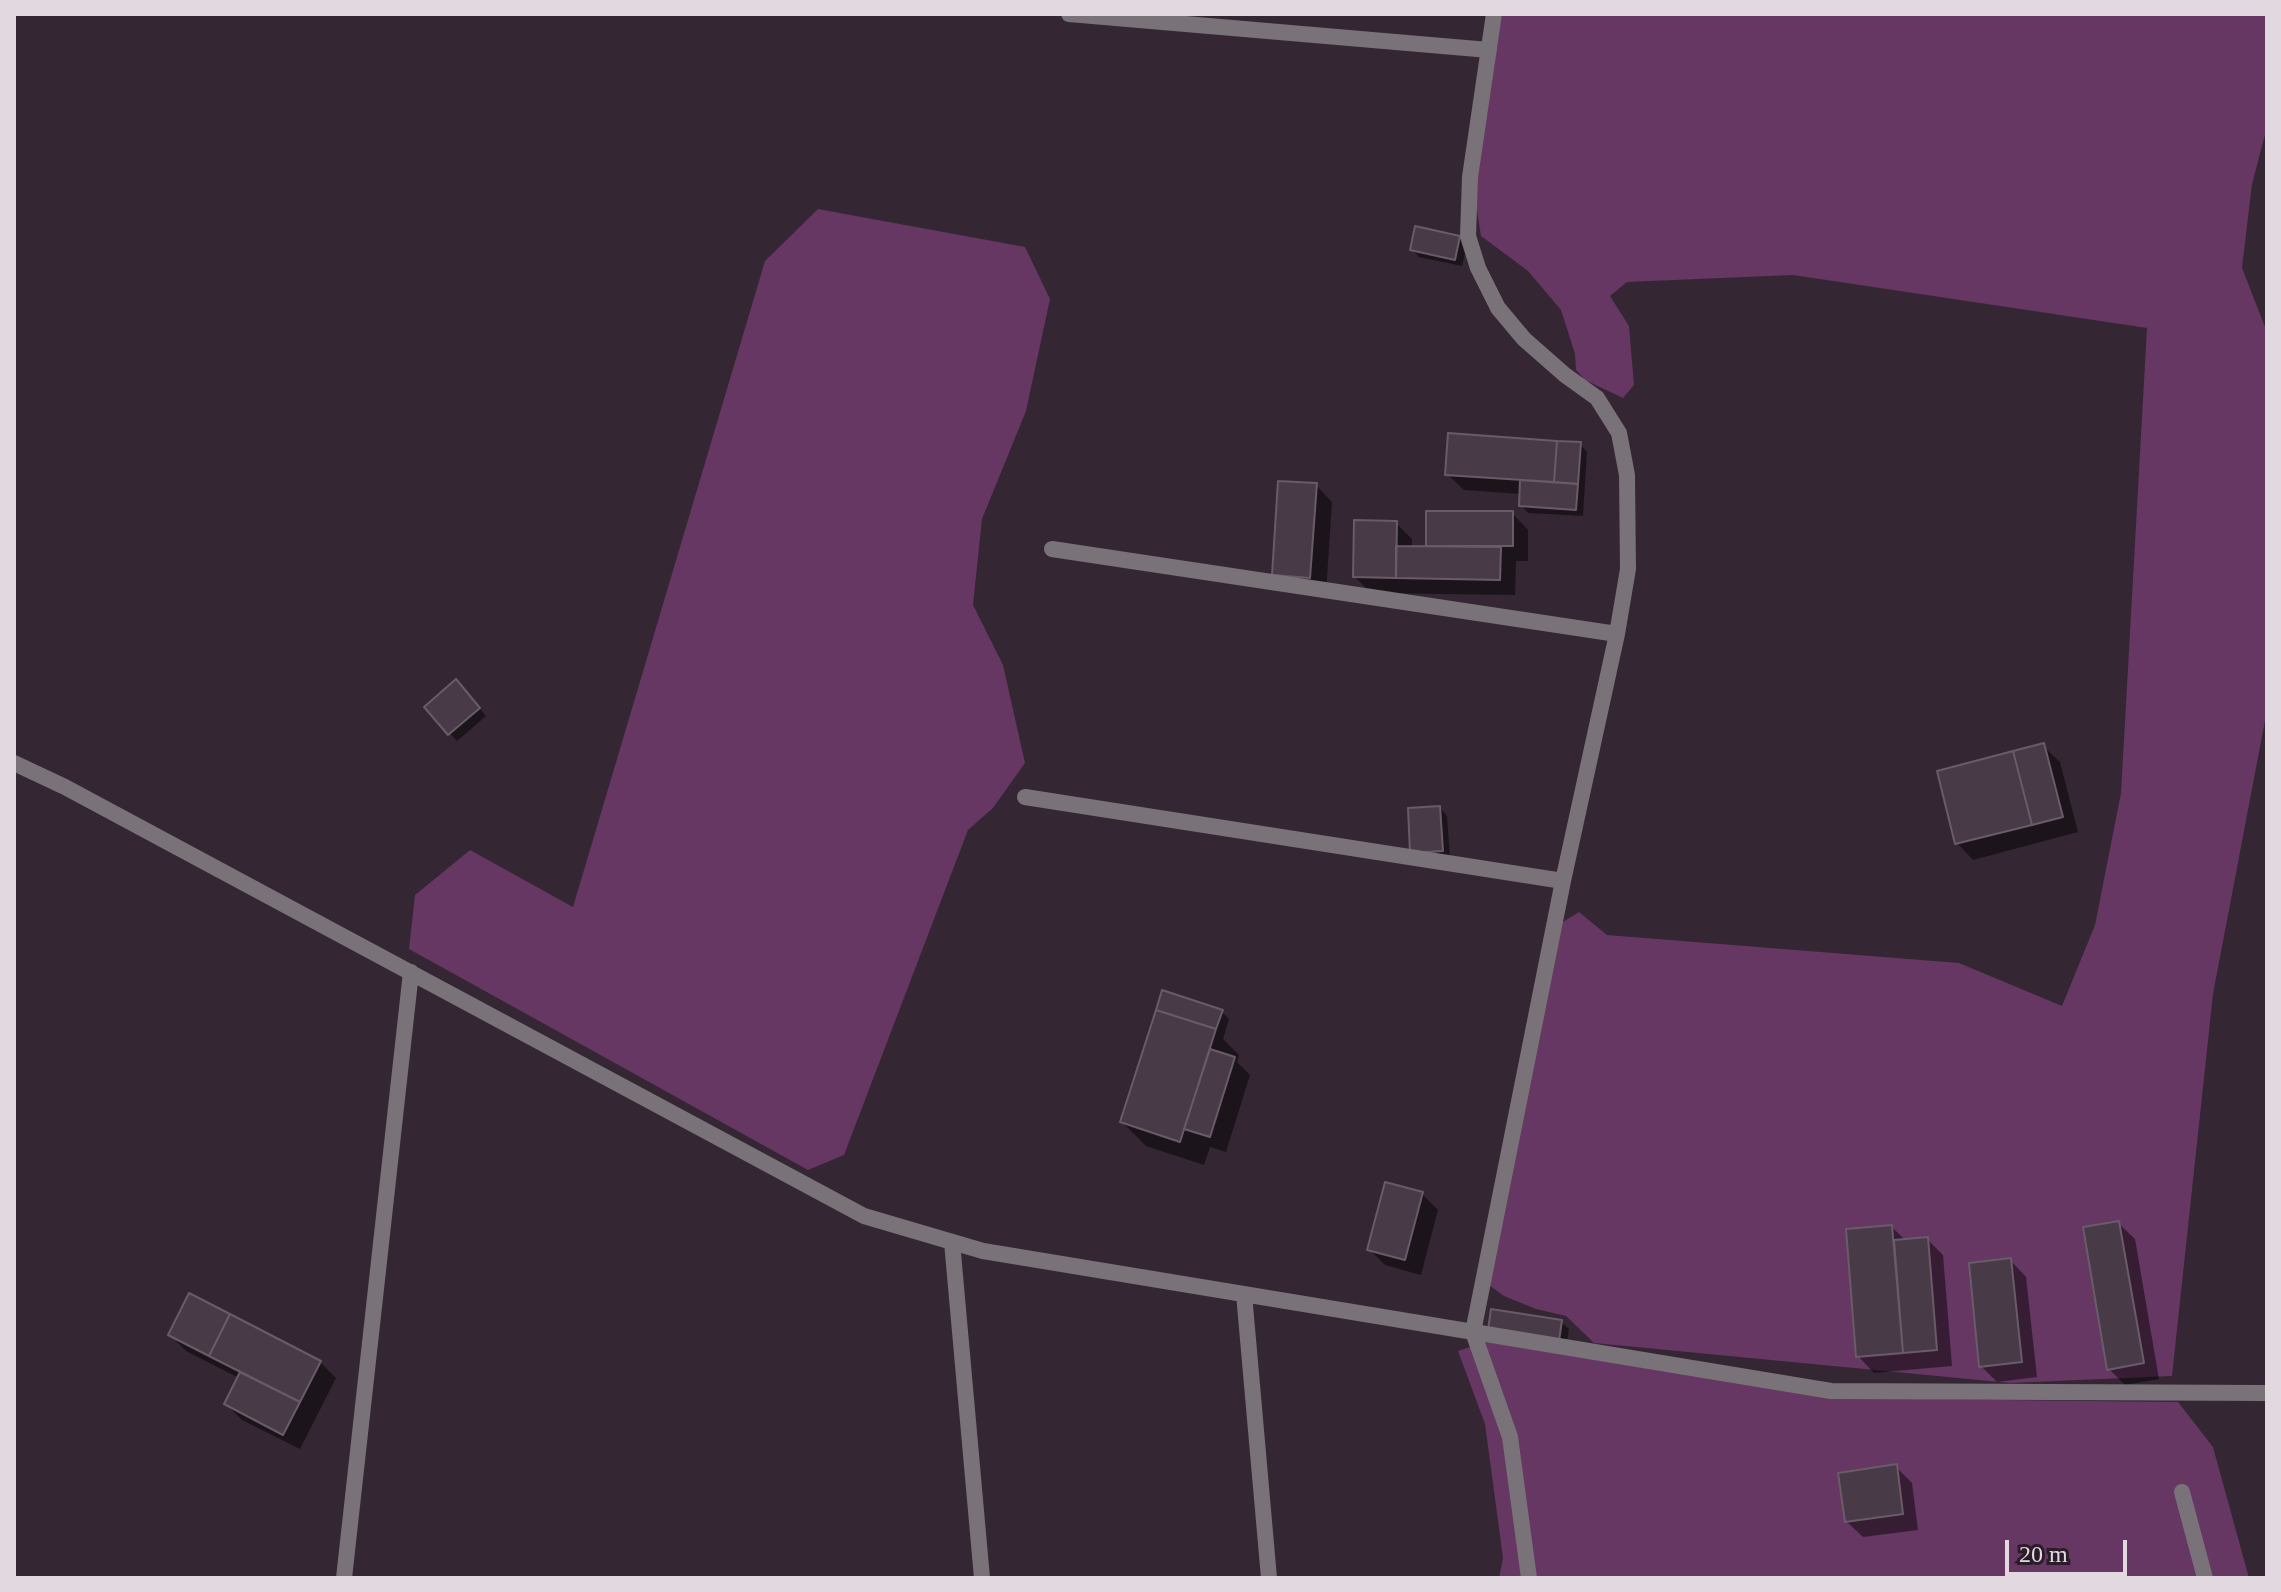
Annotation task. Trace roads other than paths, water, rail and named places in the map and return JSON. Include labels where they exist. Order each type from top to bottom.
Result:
[{"type":"street","points":[[1069,14],[1489,50]]},
{"type":"street","points":[[1494,14],[1470,177],[1468,236],[1478,268],[1498,308],[1524,339],[1597,398],[1619,433],[1627,475],[1628,569],[1617,634],[1563,881],[1473,1332],[1510,1437],[1529,1578]]},
{"type":"street","points":[[1052,549],[1617,634]]},
{"type":"street","points":[[14,763],[65,787],[864,1216],[983,1251],[1831,1391],[2267,1393]]},
{"type":"street","points":[[1025,797],[1563,881]]},
{"type":"street","points":[[344,1578],[411,972]]},
{"type":"street","points":[[952,1242],[982,1578]]},
{"type":"street","points":[[1244,1294],[1269,1578]]},
{"type":"street","points":[[2182,1492],[2205,1578]]}]
